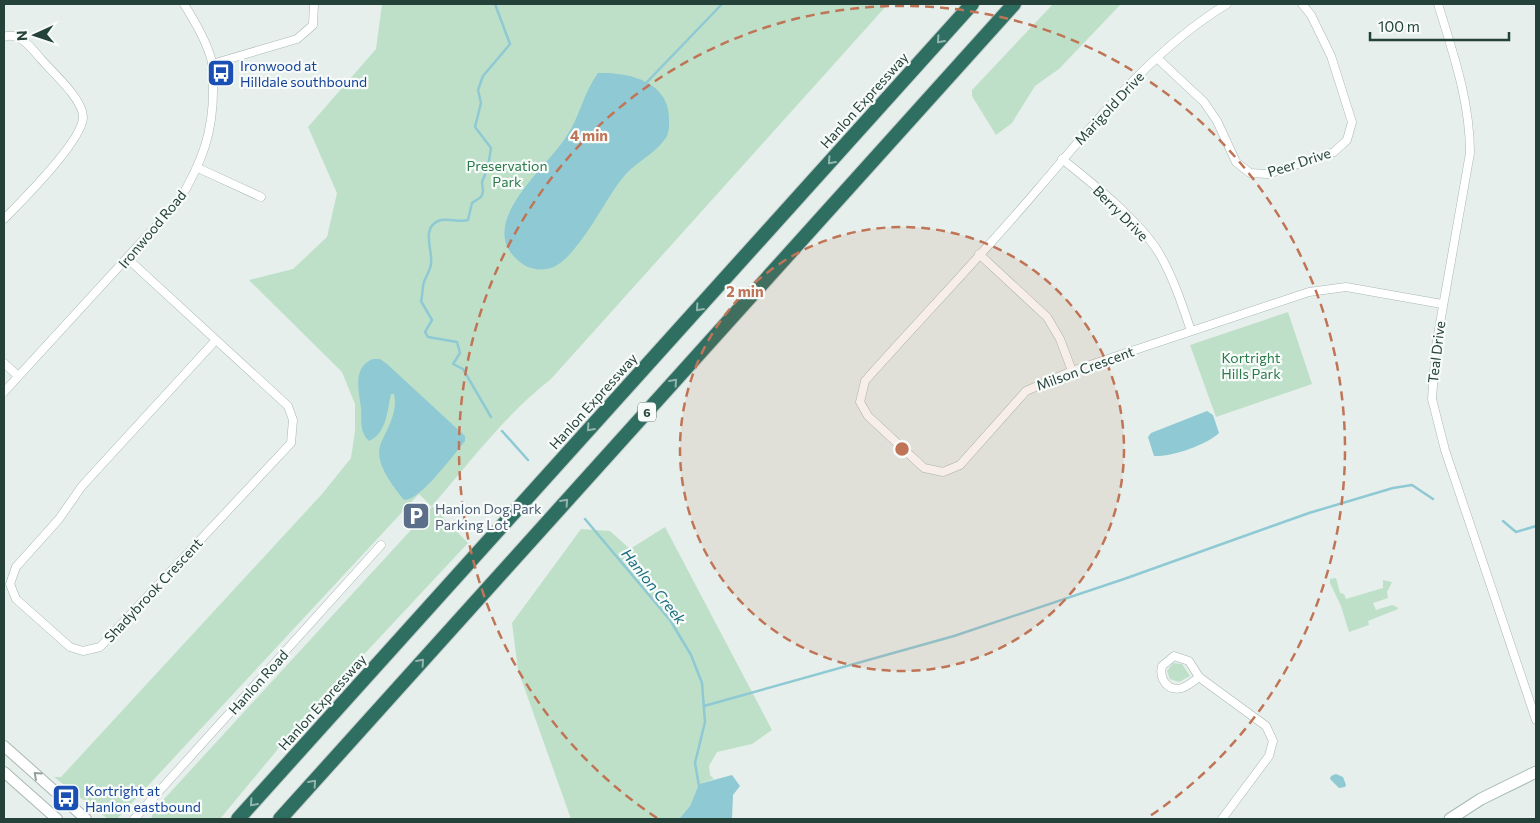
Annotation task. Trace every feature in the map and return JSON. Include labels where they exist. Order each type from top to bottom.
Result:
[{"type":"highway","name":"Hanlon Expressway","points":[[238,819],[972,4]]},
{"type":"highway","name":"6","points":[[280,819],[1014,4]]},
{"type":"main road","points":[[1450,819],[1481,798],[1536,772]]},
{"type":"street","name":"Ironwood Road","points":[[4,392],[128,259],[179,201],[198,168],[207,144],[214,108],[212,64],[198,28],[184,4]]},
{"type":"street","points":[[212,64],[297,39],[312,25],[314,4]]},
{"type":"street","points":[[1157,58],[1195,23],[1226,4]]},
{"type":"street","name":"Peer Drive","points":[[1157,58],[1204,102],[1217,121],[1236,162],[1250,173],[1268,174],[1334,152],[1347,140],[1352,122],[1331,56],[1311,15],[1302,4]]},
{"type":"street","name":"Teal Drive","points":[[1438,4],[1458,69],[1470,126],[1467,174],[1442,304],[1432,386],[1436,420],[1536,720]]},
{"type":"street","points":[[4,37],[7,35],[23,40],[77,100],[83,116],[78,132],[33,190],[4,220]]},
{"type":"street","name":"Marigold Drive","points":[[1062,159],[1157,58]]},
{"type":"street","name":"Milson Crescent","points":[[1062,159],[865,381],[860,402],[868,416],[924,468],[943,472],[960,465],[1026,390],[1072,370],[1309,292],[1346,287],[1442,304]]},
{"type":"street","name":"Berry Drive","points":[[1062,159],[1131,219],[1158,251],[1175,285],[1191,331]]},
{"type":"street","points":[[198,168],[261,197]]},
{"type":"street","points":[[979,254],[1047,317],[1060,339],[1072,370]]},
{"type":"street","name":"Shadybrook Crescent","points":[[128,259],[215,341],[288,406],[292,420],[290,443],[100,647],[83,652],[70,647],[16,599],[10,584],[16,567],[59,519],[82,486],[215,341]]},
{"type":"street","points":[[4,363],[18,376]]},
{"type":"street","name":"Hanlon Road","points":[[134,819],[381,545]]},
{"type":"street","points":[[1199,678],[1182,688],[1172,688],[1163,681],[1161,671],[1169,658],[1180,656],[1189,661],[1199,678],[1266,726],[1273,741],[1269,756],[1222,819]]},
{"type":"street","points":[[4,746],[86,819]]},
{"type":"street","points":[[4,772],[57,819]]},
{"type":"green space","name":"Preservation Park","points":[[382,4],[888,4],[551,379],[519,407],[489,439],[432,506],[468,543],[297,726],[220,819],[151,819],[154,810],[432,507],[419,494],[117,819],[108,819],[54,777],[61,777],[322,494],[351,458],[355,431],[355,404],[342,372],[249,280],[293,269],[327,237],[337,193],[308,127],[376,49]]},
{"type":"green space","points":[[1053,4],[1121,4],[1059,69],[1035,86],[1012,123],[996,135],[972,96],[972,90]]},
{"type":"green space","name":"Kortright Hills Park","points":[[1288,312],[1312,384],[1216,417],[1190,345]]},
{"type":"green space","points":[[665,527],[772,730],[752,744],[717,752],[709,766],[710,775],[714,779],[699,784],[690,806],[679,819],[571,819],[518,670],[512,623],[581,529],[610,531],[630,549]]},
{"type":"green space","points":[[1336,578],[1340,593],[1344,594],[1346,599],[1383,588],[1383,580],[1392,582],[1387,592],[1388,598],[1373,603],[1376,610],[1392,605],[1398,609],[1368,621],[1369,625],[1349,632],[1341,606],[1330,583],[1330,579]]},
{"type":"green space","points":[[1173,663],[1182,664],[1190,676],[1179,682],[1170,679],[1167,671]]},
{"type":"water","points":[[598,73],[622,74],[644,81],[654,87],[662,95],[667,105],[669,117],[668,134],[655,150],[626,174],[582,239],[564,260],[550,268],[531,268],[524,265],[509,250],[504,234],[508,217],[516,200],[571,129]]},
{"type":"water","points":[[373,359],[380,359],[387,364],[465,436],[465,441],[427,485],[419,493],[404,500],[385,473],[379,450],[395,407],[394,394],[391,394],[385,421],[379,433],[369,441],[362,430],[358,387],[359,373],[366,363]]},
{"type":"water","points":[[1207,411],[1213,415],[1219,433],[1206,442],[1188,449],[1170,455],[1154,456],[1148,437],[1151,433]]},
{"type":"water","points":[[1336,774],[1343,777],[1345,787],[1339,788],[1330,779],[1331,776]]},
{"type":"water","points":[[732,775],[740,786],[733,795],[732,819],[679,819],[690,806],[699,784]]},
{"type":"waterway","name":"Hanlon Creek","points":[[491,417],[463,369],[453,364],[460,353],[457,342],[428,337],[425,332],[432,320],[421,301],[423,284],[431,264],[430,229],[441,220],[468,220],[472,203],[481,197],[483,192],[482,182],[488,167],[491,148],[475,127],[481,103],[478,90],[483,76],[510,44],[495,4]]},
{"type":"waterway","points":[[647,82],[722,4]]},
{"type":"waterway","name":"Hanlon Creek","points":[[502,431],[528,460]]},
{"type":"waterway","points":[[704,706],[954,636],[1124,579],[1309,513],[1393,488],[1412,485],[1433,499]]},
{"type":"waterway","name":"Hanlon Creek","points":[[585,519],[670,620],[691,655],[702,683],[705,722],[695,763],[699,786]]},
{"type":"waterway","points":[[1503,521],[1516,532],[1536,526]]},
{"type":"place","name":"Ironwood at Hilldale southbound","points":[[221,73]]},
{"type":"place","name":"Hanlon Dog Park Parking Lot","points":[[416,516]]},
{"type":"place","name":"Kortright at Hanlon eastbound","points":[[66,798]]}]
